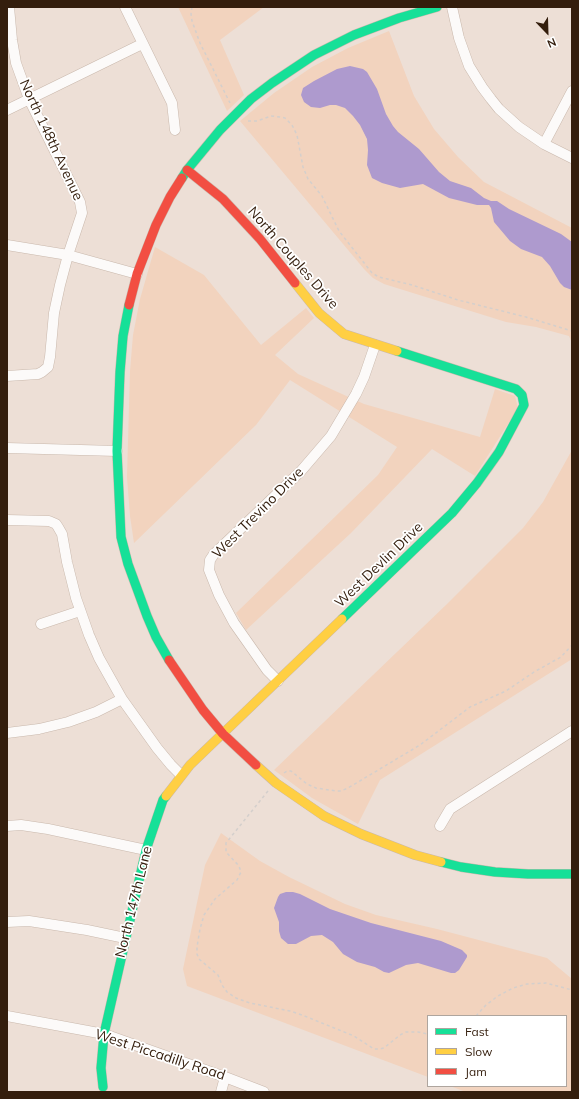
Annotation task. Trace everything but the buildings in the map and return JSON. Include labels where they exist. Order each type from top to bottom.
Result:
[{"type":"street","name":"North 148th Avenue","points":[[7,376],[38,374],[45,370],[48,366],[54,313],[68,255],[82,208],[29,99],[16,63],[9,7]]},
{"type":"street","points":[[124,7],[172,104],[175,130]]},
{"type":"street","points":[[437,7],[384,23],[332,45],[295,67],[272,83],[251,99],[220,130],[187,170],[170,197],[156,225],[138,274],[129,306],[123,336],[117,451],[121,537],[128,564],[156,638],[168,659],[203,710],[223,734],[245,756],[276,783],[330,819],[361,834],[415,856],[461,867],[494,872],[572,874]]},
{"type":"street","points":[[452,7],[463,51],[469,66],[482,87],[500,109],[519,127],[544,144],[572,158]]},
{"type":"street","points":[[7,110],[142,44]]},
{"type":"street","points":[[544,144],[572,91]]},
{"type":"street","name":"North Couples Drive","points":[[187,170],[228,205],[260,239],[319,312],[344,334],[374,345],[516,389],[522,395]]},
{"type":"street","points":[[7,245],[68,255],[138,274]]},
{"type":"street","name":"West Trevino Drive","points":[[278,682],[267,670],[234,623],[219,595],[209,570],[210,560],[214,554],[301,471],[331,436],[352,403],[374,345]]},
{"type":"street","name":"West Devlin Drive","points":[[223,734],[440,526],[466,498],[498,452],[524,408],[522,395]]},
{"type":"street","points":[[7,448],[117,451]]},
{"type":"street","points":[[7,520],[49,521],[56,524],[62,534],[71,580],[80,611],[99,658],[122,699],[170,765],[181,775]]},
{"type":"street","points":[[41,624],[80,611]]},
{"type":"street","points":[[7,733],[44,728],[68,722],[96,712],[122,699]]},
{"type":"street","points":[[440,826],[450,809],[572,731]]},
{"type":"street","name":"North 147th Lane","points":[[103,1087],[101,1068],[104,1034],[146,850],[163,800],[181,775],[223,734]]},
{"type":"street","points":[[7,826],[48,829],[146,850]]},
{"type":"street","points":[[7,922],[29,921],[87,930],[125,938]]},
{"type":"street","name":"West Piccadilly Road","points":[[7,1016],[104,1034],[264,1092]]},
{"type":"street","points":[[222,1092],[225,1077]]},
{"type":"path","points":[[192,7],[192,21],[202,48],[231,104],[244,118],[249,121],[257,121],[271,116],[284,118],[292,125],[297,135],[303,167],[308,179],[322,196],[338,231],[372,273],[379,277],[412,285],[458,300],[526,317],[572,331]]},
{"type":"path","points":[[427,1034],[406,1032],[384,1048],[374,1049],[354,1036],[296,1012],[250,1003],[236,998],[227,992],[218,975],[199,959],[197,954],[200,928],[204,914],[215,899],[237,880],[241,872],[239,866],[226,852],[226,843],[283,774],[289,771],[312,787],[336,791],[348,788],[420,745],[470,707],[506,691],[534,672],[561,657],[572,644]]},
{"type":"path","points":[[477,1015],[486,1005],[498,996],[513,988],[527,984],[546,983],[572,990]]},
{"type":"shaded area","points":[[178,7],[264,7],[220,40],[244,95],[227,111]]},
{"type":"shaded area","points":[[389,31],[414,96],[434,129],[458,157],[484,182],[572,228],[572,343],[569,336],[536,327],[506,322],[384,284],[373,278],[240,121],[274,93],[312,67],[348,48]]},
{"type":"shaded area","points":[[350,66],[363,69],[367,72],[377,89],[386,114],[393,126],[419,149],[439,172],[450,181],[471,188],[484,198],[491,201],[497,201],[509,209],[561,234],[572,242],[572,290],[564,287],[560,283],[550,266],[542,257],[521,249],[510,241],[494,222],[489,205],[477,205],[449,198],[423,184],[400,188],[382,183],[372,178],[367,165],[367,139],[360,125],[353,116],[345,108],[336,105],[320,108],[311,107],[304,102],[301,95],[303,88],[314,81],[337,69]]},
{"type":"shaded area","points":[[155,247],[204,275],[261,345],[306,308],[314,318],[275,355],[298,374],[364,404],[480,437],[495,389],[515,396],[518,408],[475,476],[432,449],[351,533],[246,630],[236,613],[378,475],[397,447],[290,380],[256,425],[134,543],[127,477],[130,371],[133,335],[140,299]]},
{"type":"shaded area","points":[[572,450],[572,659],[380,780],[358,824],[312,798],[274,770],[447,604],[523,528],[543,502]]},
{"type":"shaded area","points":[[221,833],[260,861],[345,904],[376,915],[437,929],[547,958],[572,979],[572,1092],[466,1092],[453,1087],[567,1087],[567,1015],[427,1015],[427,1077],[187,986],[183,969],[205,865]]},
{"type":"shaded area","points":[[286,892],[300,894],[330,909],[371,923],[441,941],[462,950],[467,957],[459,970],[455,973],[418,963],[406,965],[389,973],[357,962],[343,954],[333,942],[322,935],[311,936],[296,944],[288,944],[281,938],[279,922],[274,908],[280,894]]},
{"type":"traffic: fast","points":[[182,178],[220,130],[251,99],[272,83],[314,55],[354,35],[399,18],[437,7]]},
{"type":"traffic: fast","points":[[129,305],[123,336],[120,372],[117,451],[121,537],[128,564],[147,616],[156,637],[169,660]]},
{"type":"traffic: fast","points":[[342,619],[452,513],[477,483],[499,452],[524,405],[522,395],[516,389],[397,351]]},
{"type":"traffic: fast","points":[[103,1087],[101,1068],[104,1034],[146,850],[163,800],[166,796]]},
{"type":"traffic: fast","points":[[441,862],[461,867],[495,872],[572,874]]},
{"type":"traffic: slow","points":[[295,283],[319,313],[344,334],[397,351]]},
{"type":"traffic: slow","points":[[166,796],[190,765],[342,619]]},
{"type":"traffic: slow","points":[[256,765],[276,783],[324,816],[361,834],[415,855],[441,862]]},
{"type":"traffic: jam","points":[[187,170],[223,199],[260,239],[295,283]]},
{"type":"traffic: jam","points":[[129,305],[137,274],[156,225],[170,197],[182,178]]},
{"type":"traffic: jam","points":[[169,660],[203,710],[223,734],[256,765]]}]
